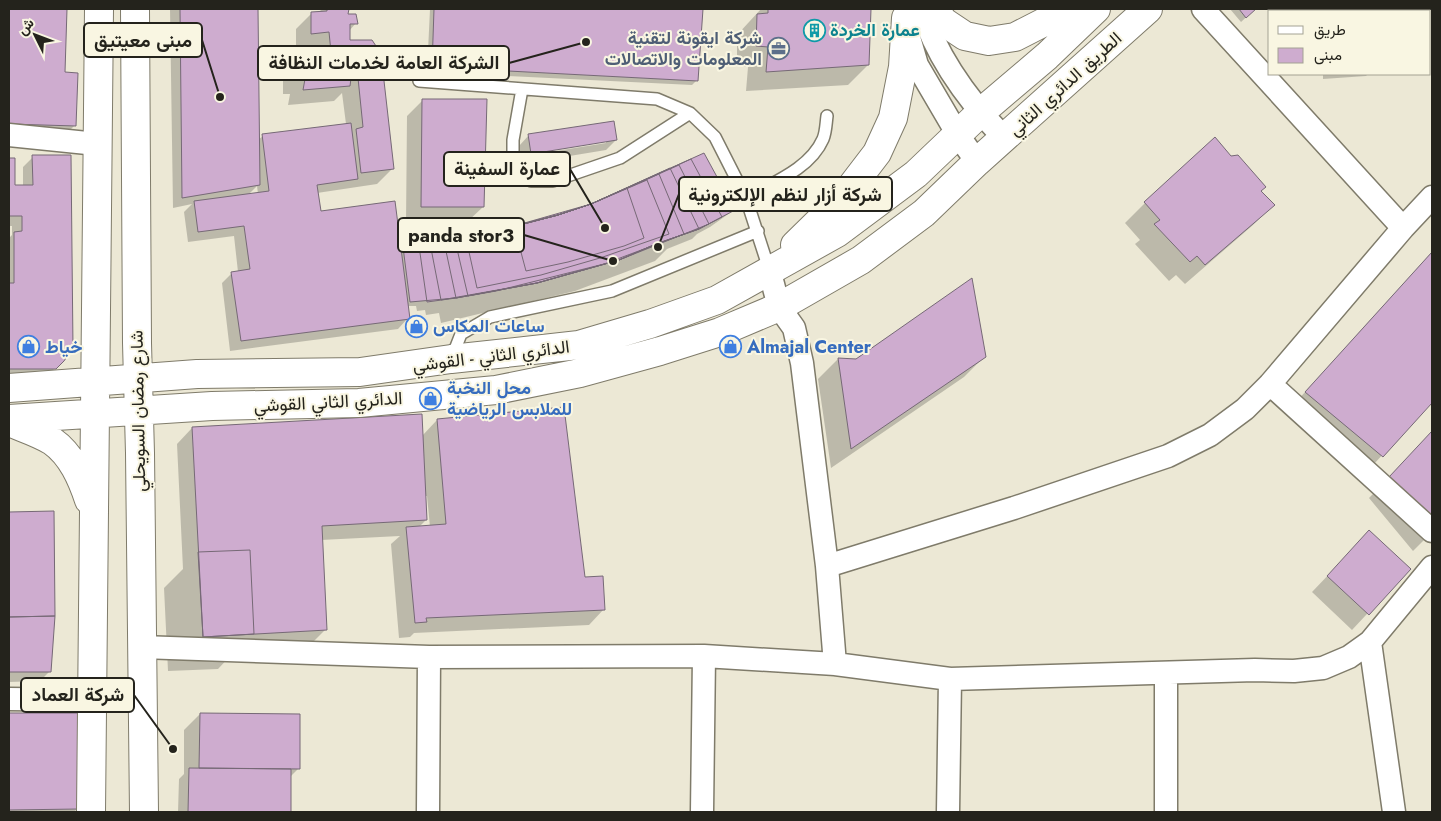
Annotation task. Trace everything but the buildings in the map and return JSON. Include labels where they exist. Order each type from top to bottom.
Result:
[{"type":"main road","points":[[91,812],[99,9]]},
{"type":"main road","name":"شارع رمضان السويحلي","points":[[135,9],[136,343],[139,411],[144,812]]},
{"type":"main road","points":[[934,9],[944,22],[965,36],[989,41],[1015,37],[1074,9]]},
{"type":"main road","name":"الدائري الثاني - القوشي","points":[[17,388],[197,374],[360,372],[451,359],[579,346],[650,324],[717,300],[769,269],[837,233],[916,174],[980,113],[1047,56],[1096,9]]},
{"type":"main road","name":"الطريق الدائري الثاني","points":[[1004,138],[1148,9]]},
{"type":"main road","points":[[769,269],[840,200],[877,154],[893,118],[911,12]]},
{"type":"main road","name":"الدائري الثاني القوشي","points":[[9,420],[212,406],[359,403],[496,390],[580,373],[660,351],[720,332],[779,307],[861,260],[924,213],[1004,138]]},
{"type":"main road","points":[[9,420],[52,442],[68,457],[81,477],[89,501],[94,541]]},
{"type":"street","points":[[1204,9],[1403,228]]},
{"type":"street","points":[[911,12],[930,33],[941,55],[980,113],[1004,138]]},
{"type":"street","points":[[911,12],[909,41],[917,64],[958,135],[977,162]]},
{"type":"street","points":[[9,135],[97,144]]},
{"type":"street","points":[[827,566],[1014,508],[1168,456],[1210,435],[1245,409],[1270,384],[1403,228],[1432,197]]},
{"type":"street","points":[[769,269],[779,307],[794,328],[802,362],[827,566],[835,664]]},
{"type":"street","points":[[1270,384],[1432,530]]},
{"type":"street","points":[[141,647],[429,657],[704,656],[835,664],[950,679],[1294,671],[1323,668],[1349,657],[1370,642],[1432,567]]},
{"type":"street","points":[[1370,642],[1394,812]]},
{"type":"street","points":[[702,812],[704,656]]},
{"type":"street","points":[[428,812],[429,657]]},
{"type":"street","points":[[1166,673],[1166,812]]},
{"type":"street","points":[[948,812],[950,679]]},
{"type":"street","points":[[9,699],[92,700]]},
{"type":"lane","points":[[420,81],[658,99],[690,112],[715,136],[746,198],[769,269]]},
{"type":"lane","points":[[522,89],[513,140],[513,165],[531,181],[553,181],[620,158],[690,112]]},
{"type":"lane","points":[[746,198],[799,168],[815,153],[824,138],[827,116]]},
{"type":"lane","points":[[451,359],[461,334],[490,317],[612,290],[758,231]]},
{"type":"place","name":"عمارة الخردة","points":[[814,30]]},
{"type":"place","name":"الشركة العامة لخدمات النظافة","points":[[586,42]]},
{"type":"place","name":"شركة ايقونة لتقنية المعلومات والاتصالات","points":[[778,48]]},
{"type":"place","name":"مبنى معيتيق","points":[[220,97]]},
{"type":"place","name":"عمارة السفينة","points":[[605,228]]},
{"type":"place","name":"شركة أزار لنظم الإلكترونية","points":[[658,247]]},
{"type":"place","name":"panda stor3","points":[[613,261]]},
{"type":"place","name":"ساعات المكاس","points":[[417,326]]},
{"type":"place","name":"خياط","points":[[29,347]]},
{"type":"place","name":"Almajal Center","points":[[731,347]]},
{"type":"place","name":"محل النخبة للملابس الرياضية","points":[[431,398]]},
{"type":"place","name":"شركة العماد","points":[[173,749]]}]
